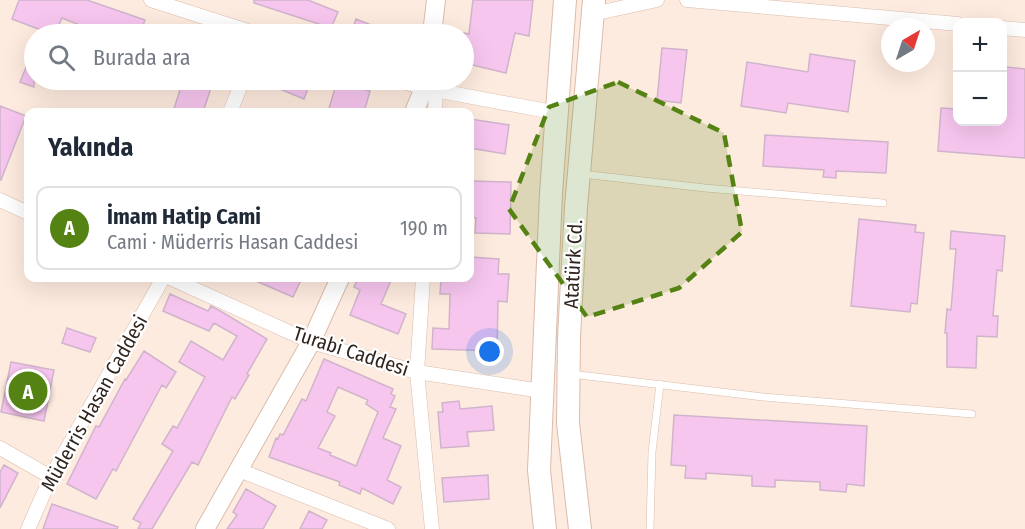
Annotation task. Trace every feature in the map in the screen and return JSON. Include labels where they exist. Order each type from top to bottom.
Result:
[{"type":"main road","name":"Atatürk Cd.","points":[[545,529],[539,470],[551,193],[565,0]]},
{"type":"main road","name":"Atatürk Cd.","points":[[579,529],[568,423],[569,338],[579,173],[594,7]]},
{"type":"street","points":[[151,0],[226,24]]},
{"type":"street","points":[[433,24],[436,0]]},
{"type":"street","points":[[594,7],[657,0]]},
{"type":"street","points":[[687,0],[953,24]]},
{"type":"street","points":[[849,14],[850,0]]},
{"type":"street","points":[[1007,28],[1025,30]]},
{"type":"street","points":[[232,108],[239,90]]},
{"type":"street","points":[[416,108],[427,90]]},
{"type":"street","points":[[430,90],[434,108]]},
{"type":"street","points":[[448,90],[558,113]]},
{"type":"street","points":[[0,200],[24,211]]},
{"type":"street","name":"Müderris Hasan Caddesi","points":[[28,529],[51,477],[161,282]]},
{"type":"street","name":"Turabi Caddesi","points":[[179,282],[311,342],[417,372],[542,391]]},
{"type":"street","points":[[205,529],[311,342],[338,282]]},
{"type":"street","points":[[423,282],[417,372],[432,529]]},
{"type":"street","points":[[0,448],[51,477]]},
{"type":"street","points":[[239,470],[388,529]]},
{"type":"lane","points":[[579,173],[705,188],[883,203]]},
{"type":"lane","points":[[568,374],[763,397],[972,414]]},
{"type":"lane","points":[[650,529],[652,452],[660,384]]},
{"type":"highlighted area","points":[[618,82],[724,133],[742,232],[679,288],[587,317],[509,209],[549,107]]},
{"type":"building","points":[[19,0],[87,0],[145,20],[144,24],[77,24],[62,18],[59,24],[25,24],[12,19]]},
{"type":"building","points":[[254,0],[308,0],[338,12],[333,24],[319,24],[254,3]]},
{"type":"building","points":[[473,0],[533,0],[529,36],[515,33],[506,73],[474,65],[474,24],[470,24]]},
{"type":"building","points":[[356,19],[369,24],[354,24]]},
{"type":"building","points":[[662,48],[687,50],[681,103],[657,100]]},
{"type":"building","points":[[810,54],[855,61],[848,112],[788,103],[786,113],[741,106],[747,62],[808,72]]},
{"type":"building","points":[[1007,67],[1025,69],[1025,158],[938,151],[941,108],[953,109],[953,126],[1007,126]]},
{"type":"building","points":[[180,90],[210,90],[204,108],[174,108]]},
{"type":"building","points":[[282,90],[307,90],[304,99]]},
{"type":"building","points":[[334,90],[370,91],[365,108],[329,108]]},
{"type":"building","points":[[0,106],[24,115],[24,121],[0,180]]},
{"type":"building","points":[[474,120],[509,125],[505,154],[474,149]]},
{"type":"building","points":[[765,135],[888,142],[886,173],[836,171],[836,178],[823,177],[824,170],[763,166]]},
{"type":"building","points":[[474,181],[511,182],[510,234],[475,233],[476,218],[474,218]]},
{"type":"building","points":[[859,219],[916,225],[915,232],[924,233],[917,304],[911,303],[910,312],[851,306]]},
{"type":"building","points":[[951,231],[1005,236],[1002,271],[997,270],[993,316],[998,316],[997,337],[977,336],[976,368],[947,367],[947,333],[945,333],[947,309],[951,310],[956,249],[950,249]]},
{"type":"building","points":[[474,257],[499,259],[498,274],[509,274],[507,302],[498,301],[497,351],[432,349],[433,328],[449,329],[450,294],[440,294],[441,282],[474,282]]},
{"type":"building","points":[[258,282],[300,282],[293,297]]},
{"type":"building","points":[[356,282],[390,282],[381,304],[406,314],[398,334],[350,315],[360,290],[354,287]]},
{"type":"building","points":[[170,294],[208,311],[211,306],[267,339],[235,399],[232,397],[198,465],[192,462],[152,529],[138,529],[141,523],[133,519],[173,451],[162,444],[173,426],[177,428],[205,377],[179,362],[191,341],[223,360],[237,336],[214,323],[209,331],[163,311]]},
{"type":"building","points":[[67,328],[96,338],[90,352],[62,343]]},
{"type":"building","points":[[144,351],[176,372],[166,388],[162,385],[116,471],[113,469],[96,499],[67,484],[96,426],[99,427],[125,379]]},
{"type":"building","points":[[324,359],[393,389],[391,394],[395,396],[390,407],[396,409],[383,438],[401,446],[387,480],[401,487],[393,504],[362,488],[360,494],[339,485],[340,482],[269,457],[276,438],[278,439],[280,434],[283,435],[302,399],[306,401]],"holes":[[[338,387],[368,400],[366,404],[378,412],[356,466],[318,448],[335,416],[327,412]]]},
{"type":"building","points":[[11,362],[54,370],[44,421],[1,412]]},
{"type":"building","points":[[459,401],[460,409],[492,406],[494,430],[467,432],[469,446],[441,448],[438,412],[443,412],[442,403]]},
{"type":"building","points":[[674,415],[867,426],[864,486],[847,484],[846,492],[820,490],[820,482],[775,480],[775,487],[752,486],[752,476],[706,473],[706,479],[685,478],[686,466],[671,465]]},
{"type":"building","points":[[4,465],[18,473],[0,508],[0,472]]},
{"type":"building","points":[[488,475],[489,499],[444,502],[442,478]]},
{"type":"building","points":[[246,489],[276,506],[263,529],[227,529],[237,515],[233,512]]},
{"type":"building","points":[[52,504],[118,527],[117,529],[43,529]]},
{"type":"building","points":[[309,511],[327,520],[322,529],[300,529]]},
{"type":"place","name":"İmam Hatip Cami","points":[[28,391]]}]
